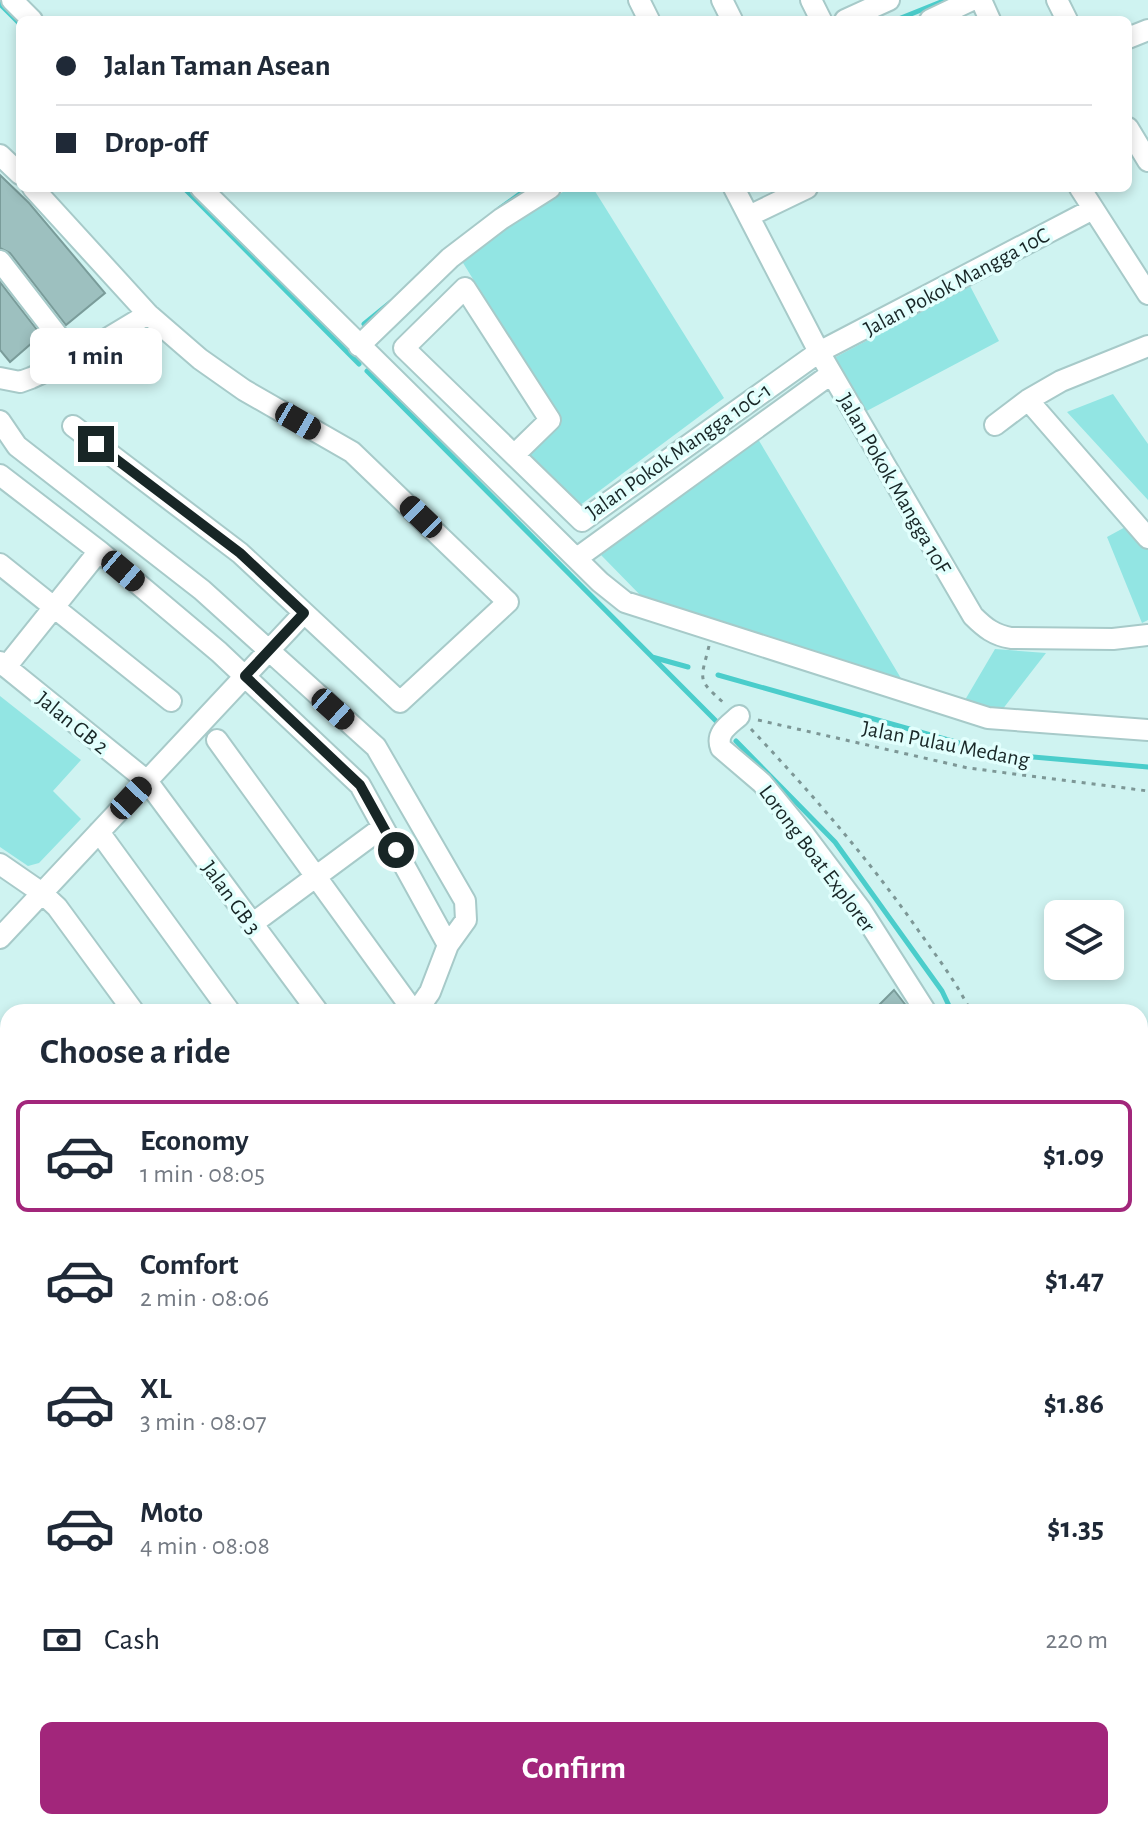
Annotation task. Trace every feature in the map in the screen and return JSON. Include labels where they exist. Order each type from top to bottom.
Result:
[{"type":"street","points":[[12,0],[28,16]]},
{"type":"street","points":[[854,16],[888,0]]},
{"type":"street","points":[[938,16],[972,0]]},
{"type":"street","points":[[1132,135],[1148,161]]},
{"type":"street","points":[[0,155],[16,170]]},
{"type":"street","points":[[37,192],[148,314],[200,359],[244,390],[352,452],[508,602],[400,702],[240,553],[73,426]]},
{"type":"street","points":[[205,192],[600,582],[625,602],[988,718],[1148,730]]},
{"type":"street","points":[[359,346],[450,258],[501,219],[544,192]]},
{"type":"street","name":"Jalan Pokok Mangga 10F","points":[[736,192],[831,374],[973,616],[984,628],[1011,638],[1113,639],[1148,635]]},
{"type":"street","points":[[749,216],[799,192]]},
{"type":"street","points":[[1082,192],[1148,294]]},
{"type":"street","name":"Jalan Pokok Mangga 10C","points":[[819,352],[1093,209]]},
{"type":"street","points":[[0,261],[75,358]]},
{"type":"street","name":"Jalan Pokok Mangga 10C-1","points":[[514,455],[550,420],[465,288],[404,348],[514,455],[582,521],[819,352]]},
{"type":"street","points":[[5,380],[20,382],[75,358],[148,314]]},
{"type":"street","points":[[995,425],[1028,400],[1061,381],[1148,346]]},
{"type":"street","points":[[577,558],[831,374]]},
{"type":"street","points":[[1028,400],[1148,538]]},
{"type":"street","points":[[0,421],[17,446],[202,590],[376,747],[465,901],[466,920],[448,945],[430,992],[421,1004]]},
{"type":"street","points":[[0,462],[17,446]]},
{"type":"street","points":[[0,475],[99,551],[245,676],[360,785],[448,945]]},
{"type":"street","points":[[3,665],[99,551]]},
{"type":"street","points":[[0,564],[171,701]]},
{"type":"street","points":[[0,938],[304,613]]},
{"type":"street","name":"Jalan GB 2","points":[[3,665],[147,781]]},
{"type":"street","name":"Lorong Boat Explorer","points":[[739,716],[719,735],[721,748],[762,783],[803,833],[861,910],[921,1004]]},
{"type":"street","points":[[217,740],[409,1004]]},
{"type":"street","name":"Jalan GB 3","points":[[147,781],[312,1004]]},
{"type":"street","points":[[252,924],[383,827]]},
{"type":"street","points":[[99,832],[224,1004]]},
{"type":"street","points":[[0,864],[57,907],[128,1004]]},
{"type":"path","points":[[713,631],[702,679],[705,686],[739,716],[837,823],[894,896],[960,989],[967,1004]]},
{"type":"path","name":"Jalan Pulau Medang","points":[[739,716],[968,768],[1148,791]]},
{"type":"shaded area","points":[[563,192],[595,192],[724,398],[579,506],[528,454],[560,420],[460,258]]},
{"type":"shaded area","points":[[970,286],[999,341],[861,414],[832,359]]},
{"type":"shaded area","points":[[1113,394],[1148,444],[1148,500],[1067,412]]},
{"type":"shaded area","points":[[758,439],[902,680],[644,599],[601,555]]},
{"type":"shaded area","points":[[1129,525],[1148,542],[1148,620],[1142,623],[1107,537]]},
{"type":"shaded area","points":[[995,649],[1046,653],[1002,710],[965,700]]},
{"type":"shaded area","points":[[0,696],[81,760],[53,791],[81,819],[39,863],[28,866],[0,847]]},
{"type":"building","points":[[0,175],[29,203],[105,293],[66,325],[10,253],[0,248]]},
{"type":"building","points":[[0,282],[41,335],[10,362],[0,350]]},
{"type":"building","points":[[894,990],[905,1004],[880,1004]]},
{"type":"waterway","points":[[906,16],[946,0]]},
{"type":"waterway","points":[[0,4],[16,20]]},
{"type":"waterway","points":[[188,192],[359,364]]},
{"type":"waterway","points":[[499,209],[522,192]]},
{"type":"waterway","points":[[364,324],[391,302]]},
{"type":"waterway","points":[[367,371],[718,723]]},
{"type":"waterway","points":[[652,657],[688,667]]},
{"type":"waterway","points":[[718,675],[998,754],[1148,767]]},
{"type":"waterway","points":[[736,741],[835,842],[948,1004]]},
{"type":"route","points":[[96,444],[240,553],[304,613],[245,676],[360,785],[396,850]]}]
